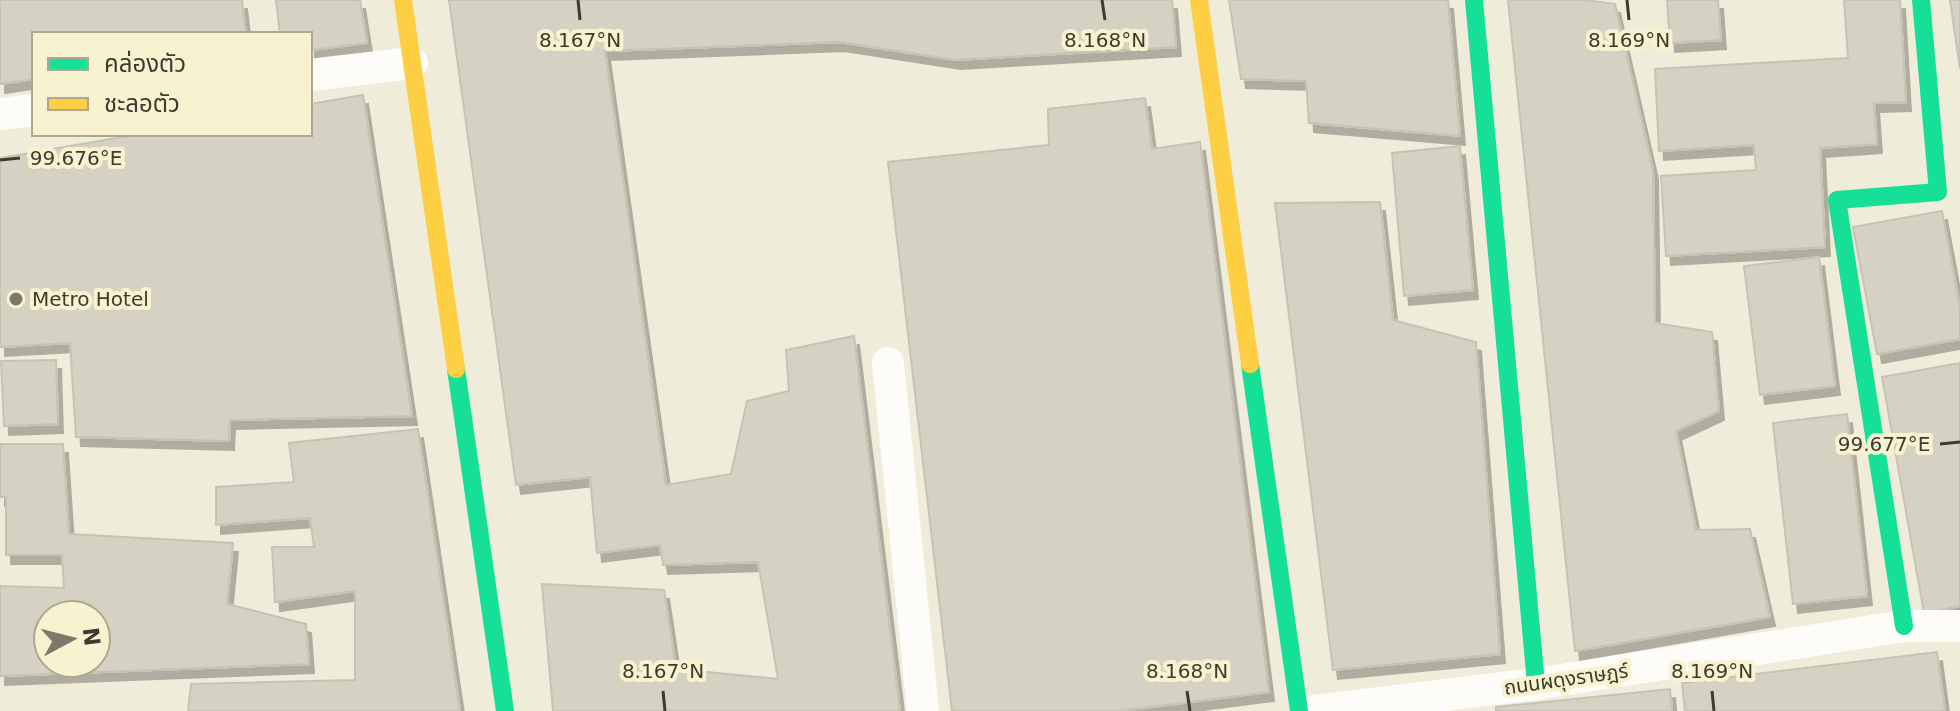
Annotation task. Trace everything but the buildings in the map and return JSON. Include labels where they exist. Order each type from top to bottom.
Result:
[{"type":"street","points":[[403,0],[505,711]]},
{"type":"street","points":[[1199,0],[1299,711]]},
{"type":"street","points":[[1474,0],[1536,684]]},
{"type":"street","points":[[1904,626],[1837,200],[1938,192],[1921,0]]},
{"type":"street","points":[[312,75],[412,63]]},
{"type":"street","points":[[0,114],[32,110]]},
{"type":"street","points":[[888,363],[923,711]]},
{"type":"street","name":"ถนนผดุงราษฎร์","points":[[1314,711],[1536,684],[1904,626],[1960,626]]},
{"type":"traffic: fast","points":[[1474,0],[1536,684]]},
{"type":"traffic: fast","points":[[1904,626],[1837,200],[1938,192],[1921,0]]},
{"type":"traffic: fast","points":[[1250,364],[1299,711]]},
{"type":"traffic: fast","points":[[456,369],[505,711]]},
{"type":"traffic: slow","points":[[403,0],[456,369]]},
{"type":"traffic: slow","points":[[1199,0],[1250,364]]},
{"type":"place","name":"Metro Hotel","points":[[16,299]]}]
